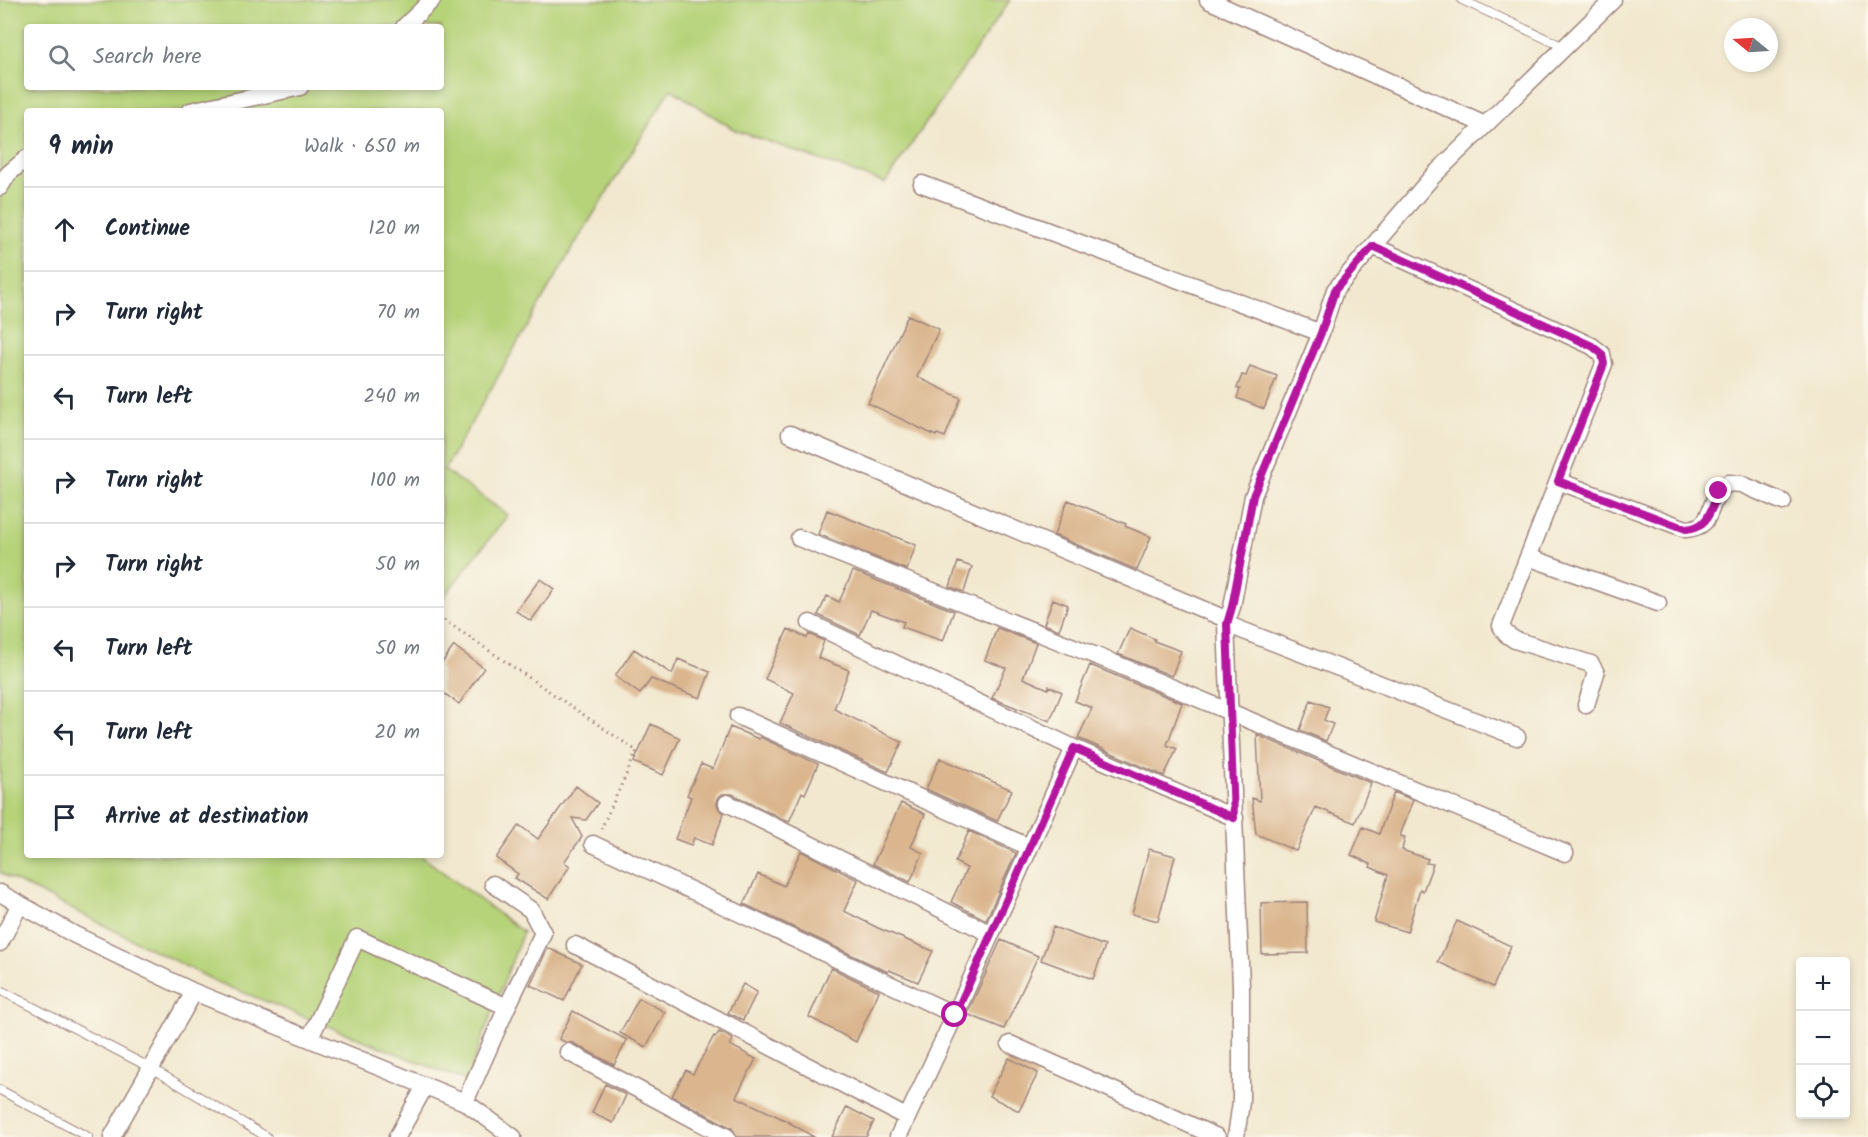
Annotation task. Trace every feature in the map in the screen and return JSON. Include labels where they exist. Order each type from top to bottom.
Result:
[{"type":"street","points":[[407,24],[432,0]]},
{"type":"street","points":[[1208,0],[1485,125]]},
{"type":"street","points":[[1236,1137],[1241,1102],[1241,986],[1227,622],[1253,496],[1321,333],[1335,290],[1432,177],[1613,0]]},
{"type":"street","points":[[204,108],[286,90]]},
{"type":"street","points":[[0,187],[8,174],[24,161]]},
{"type":"street","points":[[922,184],[1321,333]]},
{"type":"street","points":[[1373,246],[1592,346],[1602,354],[1604,364],[1501,626],[1506,634],[1515,640],[1591,664],[1596,673],[1586,705]]},
{"type":"street","points":[[790,434],[1227,622],[1517,737]]},
{"type":"street","points":[[1558,481],[1686,529],[1698,528],[1706,522],[1719,491],[1728,483],[1741,484],[1783,502]]},
{"type":"street","points":[[799,538],[1109,661],[1565,853]]},
{"type":"street","points":[[1528,557],[1658,603]]},
{"type":"street","points":[[810,623],[1074,748],[1234,818]]},
{"type":"street","points":[[738,716],[1029,847]]},
{"type":"street","points":[[898,1137],[1074,748]]},
{"type":"street","points":[[727,803],[991,934]]},
{"type":"street","points":[[593,844],[955,1015]]},
{"type":"street","points":[[465,1102],[543,933],[531,910],[493,884]]},
{"type":"street","points":[[0,893],[75,935],[194,992],[465,1102],[513,1137]]},
{"type":"street","points":[[0,943],[20,904]]},
{"type":"street","points":[[309,1038],[357,938],[507,1007]]},
{"type":"street","points":[[575,945],[906,1117]]},
{"type":"street","points":[[112,1137],[194,992]]},
{"type":"street","points":[[1010,1044],[1217,1137]]},
{"type":"street","points":[[568,1053],[727,1137]]},
{"type":"street","points":[[397,1137],[426,1086]]},
{"type":"lane","points":[[1462,0],[1564,47]]},
{"type":"lane","points":[[0,990],[151,1068],[267,1137]]},
{"type":"lane","points":[[0,1089],[88,1137]]},
{"type":"path","points":[[444,620],[637,751],[624,783],[593,844]]},
{"type":"green space","points":[[0,0],[1010,0],[885,183],[735,130],[671,89],[570,252],[444,470],[444,108],[24,108],[24,858],[424,858],[523,932],[466,1081],[217,982],[0,873]]},
{"type":"green space","points":[[444,470],[508,515],[444,596]]},
{"type":"building","points":[[908,315],[939,329],[917,377],[961,398],[945,437],[937,434],[936,436],[868,403]]},
{"type":"building","points":[[1250,366],[1277,376],[1264,409],[1237,398],[1240,389],[1237,388],[1242,375],[1246,376]]},
{"type":"building","points":[[1068,500],[1151,537],[1137,570],[1054,535]]},
{"type":"building","points":[[827,510],[916,545],[907,570],[818,534]]},
{"type":"building","points":[[958,562],[972,567],[964,592],[950,587]]},
{"type":"building","points":[[853,571],[954,611],[943,641],[902,627],[904,622],[871,610],[860,635],[818,615],[827,596],[839,602]]},
{"type":"building","points":[[540,579],[554,589],[531,621],[516,611]]},
{"type":"building","points":[[1053,599],[1068,605],[1059,630],[1044,624]]},
{"type":"building","points":[[997,628],[1036,643],[1023,678],[1048,689],[1049,686],[1062,692],[1050,721],[992,698],[1006,668],[985,660]]},
{"type":"building","points":[[1130,628],[1155,639],[1154,641],[1181,651],[1172,676],[1118,654]]},
{"type":"building","points":[[788,629],[807,638],[809,634],[824,641],[818,658],[849,670],[834,709],[902,742],[888,772],[780,723],[794,693],[765,679]]},
{"type":"building","points":[[454,646],[484,668],[459,704],[444,693],[444,660]]},
{"type":"building","points":[[634,649],[672,674],[678,659],[710,672],[700,698],[651,679],[640,694],[615,676]]},
{"type":"building","points":[[1090,665],[1182,703],[1167,745],[1177,749],[1164,776],[1078,738],[1092,708],[1075,701]]},
{"type":"building","points":[[1311,700],[1329,707],[1324,720],[1333,724],[1326,741],[1300,730]]},
{"type":"building","points":[[651,724],[680,738],[663,775],[634,762]]},
{"type":"building","points":[[730,727],[759,739],[760,737],[818,764],[805,794],[802,792],[789,822],[732,794],[722,794],[717,804],[724,813],[712,845],[694,838],[691,845],[675,839],[691,797],[687,795],[701,764],[713,769]]},
{"type":"building","points":[[1257,735],[1371,783],[1355,823],[1316,807],[1296,851],[1256,834],[1252,798],[1260,801]]},
{"type":"building","points":[[940,758],[1012,790],[997,821],[926,789]]},
{"type":"building","points":[[576,786],[598,803],[586,820],[572,818],[582,837],[564,862],[570,866],[548,899],[515,878],[518,874],[496,858],[519,825],[538,839]]},
{"type":"building","points":[[1394,792],[1413,800],[1400,836],[1405,837],[1402,850],[1428,859],[1426,863],[1433,864],[1423,891],[1420,889],[1407,932],[1374,922],[1388,875],[1351,855],[1363,827],[1379,834]]},
{"type":"building","points":[[901,803],[925,814],[911,847],[923,853],[910,882],[873,864]]},
{"type":"building","points":[[969,831],[1016,853],[986,920],[951,902],[967,868],[955,862]]},
{"type":"building","points":[[1149,849],[1175,856],[1158,921],[1132,914]]},
{"type":"building","points":[[801,851],[858,880],[844,911],[933,951],[918,982],[889,970],[888,972],[744,904],[758,874],[784,886]]},
{"type":"building","points":[[1307,902],[1308,953],[1262,954],[1261,903]]},
{"type":"building","points":[[1457,921],[1511,946],[1493,987],[1438,962]]},
{"type":"building","points":[[1053,927],[1105,946],[1093,979],[1041,960]]},
{"type":"building","points":[[1001,940],[1038,956],[1004,1029],[967,1014]]},
{"type":"building","points":[[548,948],[582,964],[564,1001],[530,985]]},
{"type":"building","points":[[831,968],[879,991],[856,1042],[809,1017]]},
{"type":"building","points":[[743,984],[757,992],[743,1020],[728,1013]]},
{"type":"building","points":[[639,998],[665,1012],[646,1047],[620,1033]]},
{"type":"building","points":[[573,1011],[627,1040],[614,1065],[573,1043],[559,1039]]},
{"type":"building","points":[[719,1032],[733,1039],[730,1045],[756,1059],[736,1097],[785,1120],[814,1137],[737,1137],[732,1128],[672,1096],[686,1070],[693,1074],[714,1036],[716,1037]]},
{"type":"building","points":[[1009,1058],[1038,1073],[1019,1111],[989,1096]]},
{"type":"building","points":[[605,1084],[626,1095],[613,1123],[592,1113]]},
{"type":"building","points":[[847,1107],[874,1121],[866,1137],[832,1137]]},
{"type":"route","points":[[955,1015],[1074,748],[1234,818],[1227,624],[1253,496],[1321,333],[1335,290],[1373,246],[1592,346],[1602,354],[1604,364],[1558,481],[1686,529],[1698,528],[1706,522],[1719,491]]}]
